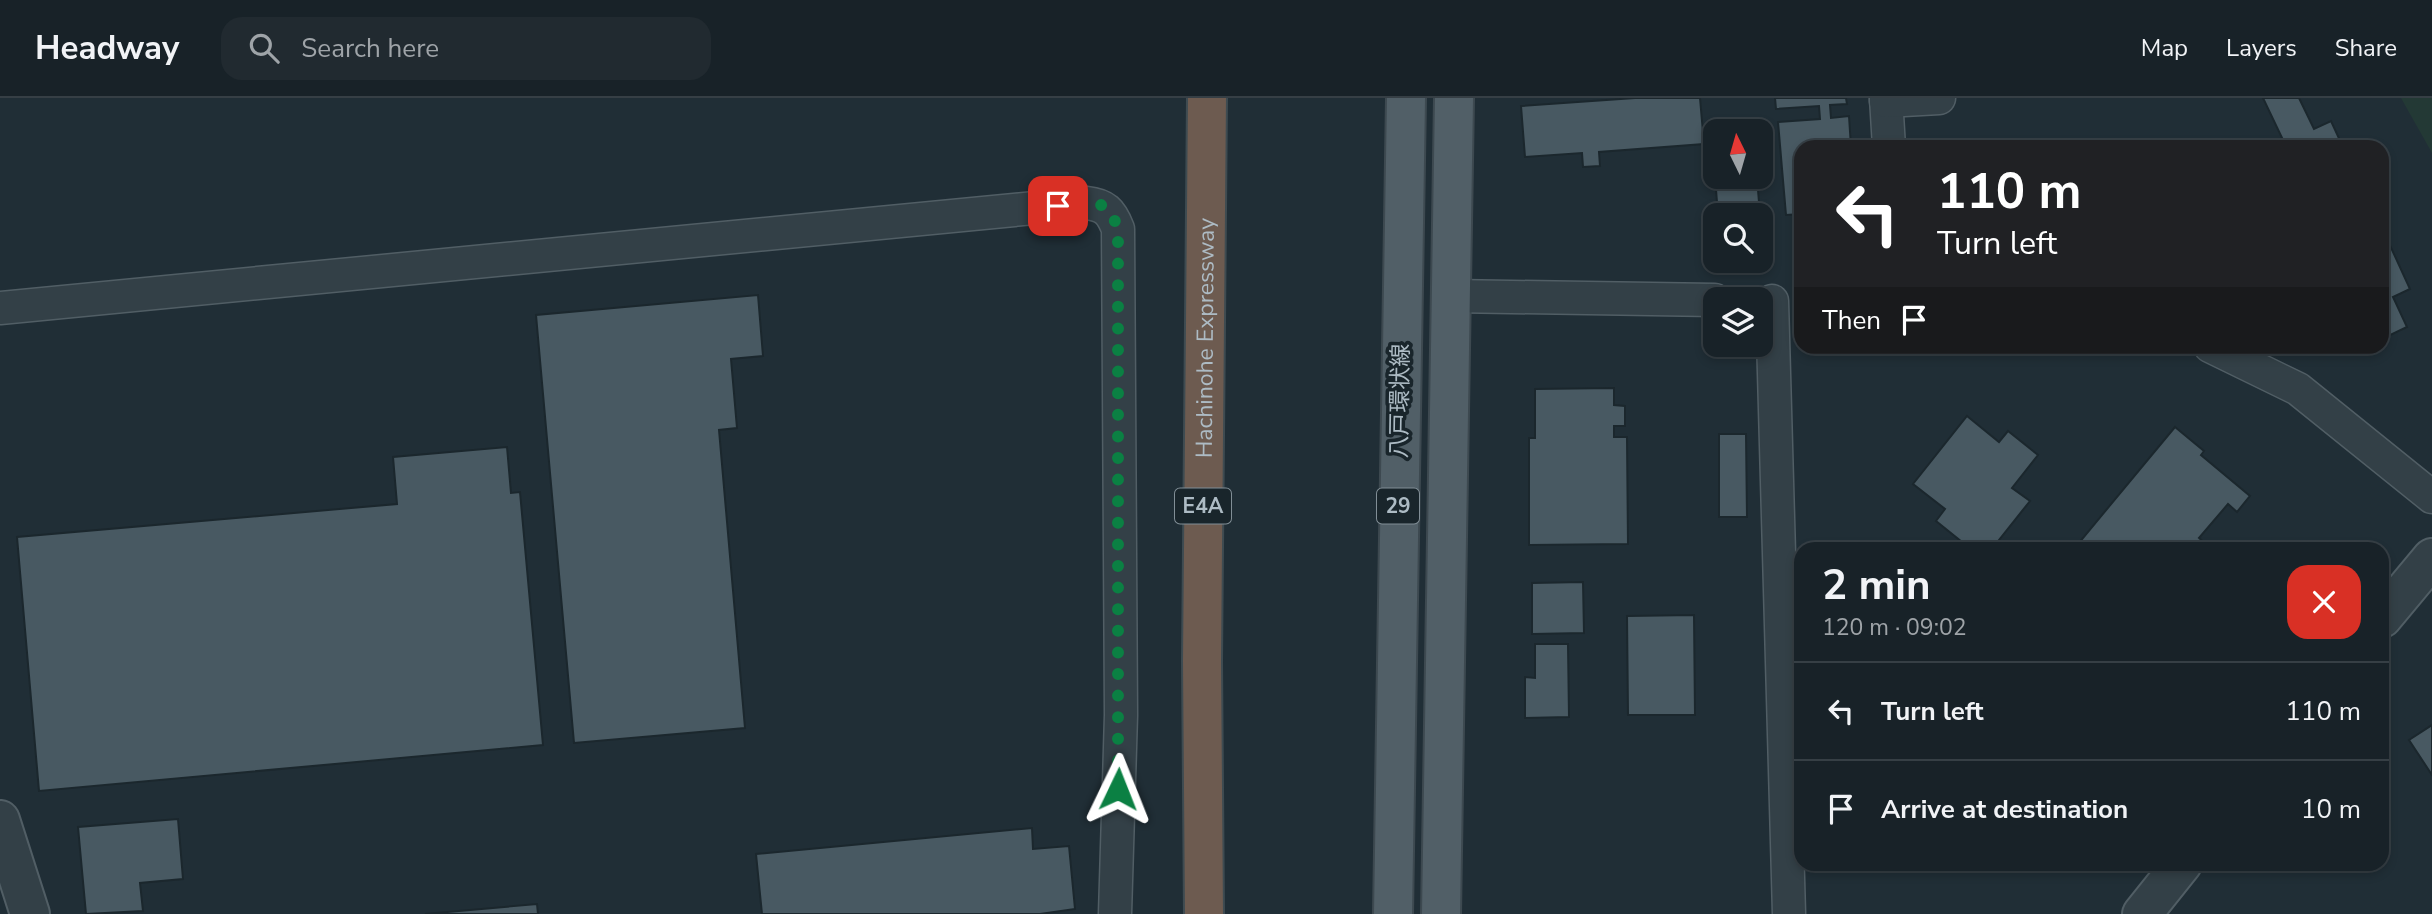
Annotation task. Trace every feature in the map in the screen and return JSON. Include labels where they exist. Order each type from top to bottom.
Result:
[{"type":"highway","name":"Hachinohe Expressway","points":[[1204,914],[1202,661],[1207,98]]},
{"type":"main road","name":"八戸環状線","points":[[1393,914],[1406,98]]},
{"type":"main road","name":"八戸環状線","points":[[1441,914],[1454,98]]},
{"type":"street","points":[[1889,140],[1886,100],[1939,98]]},
{"type":"street","points":[[0,308],[1031,209],[1101,205],[1112,214],[1118,229],[1121,715],[1115,914]]},
{"type":"street","points":[[1451,296],[1703,300]]},
{"type":"street","points":[[1778,301],[1789,914]]},
{"type":"street","points":[[2226,354],[2298,389],[2432,496]]},
{"type":"street","points":[[2389,610],[2432,558]]},
{"type":"street","points":[[0,820],[30,914]]},
{"type":"street","points":[[2142,914],[2176,871]]},
{"type":"green space","points":[[2401,98],[2432,98],[2432,153]]},
{"type":"building","points":[[1635,98],[1700,98],[1703,144],[1599,152],[1600,166],[1583,167],[1582,153],[1525,157],[1521,106]]},
{"type":"building","points":[[1775,98],[1846,98],[1847,104],[1830,105],[1831,118],[1849,116],[1851,140],[1794,140],[1794,214],[1786,215],[1778,122],[1820,119],[1819,106],[1776,109]]},
{"type":"building","points":[[2263,98],[2299,98],[2314,129],[2331,121],[2340,140],[2283,140]]},
{"type":"building","points":[[1716,189],[1758,189],[1759,203],[1717,203]]},
{"type":"building","points":[[2389,243],[2410,289],[2393,297],[2407,327],[2389,336]]},
{"type":"building","points":[[758,295],[763,356],[731,359],[737,428],[719,430],[745,728],[574,743],[536,315]]},
{"type":"building","points":[[1614,388],[1614,405],[1625,406],[1625,426],[1614,426],[1614,437],[1627,437],[1628,544],[1529,545],[1529,438],[1535,438],[1535,389]]},
{"type":"building","points":[[1967,416],[1999,442],[2008,431],[2038,455],[2012,488],[2030,501],[1997,542],[1962,542],[1936,521],[1945,509],[1913,484]]},
{"type":"building","points":[[2175,427],[2204,451],[2201,455],[2250,496],[2237,512],[2228,504],[2199,538],[2204,542],[2080,542]]},
{"type":"building","points":[[1719,434],[1746,434],[1747,517],[1719,517]]},
{"type":"building","points":[[507,447],[511,493],[520,492],[543,745],[39,791],[17,537],[397,504],[393,457]]},
{"type":"building","points":[[1583,582],[1584,633],[1532,634],[1532,583]]},
{"type":"building","points":[[1694,615],[1695,715],[1628,715],[1627,616]]},
{"type":"building","points":[[1535,644],[1568,644],[1569,717],[1525,718],[1525,677],[1535,678]]},
{"type":"building","points":[[2432,725],[2432,775],[2409,740]]},
{"type":"building","points":[[178,819],[183,879],[140,883],[143,911],[86,914],[78,827]]},
{"type":"building","points":[[1032,828],[1033,849],[1069,846],[1075,909],[1040,914],[762,914],[756,854]]},
{"type":"building","points":[[537,904],[538,914],[425,914]]},
{"type":"route","points":[[1058,206],[1101,205],[1112,214],[1118,229],[1121,715],[1118,789]]}]
